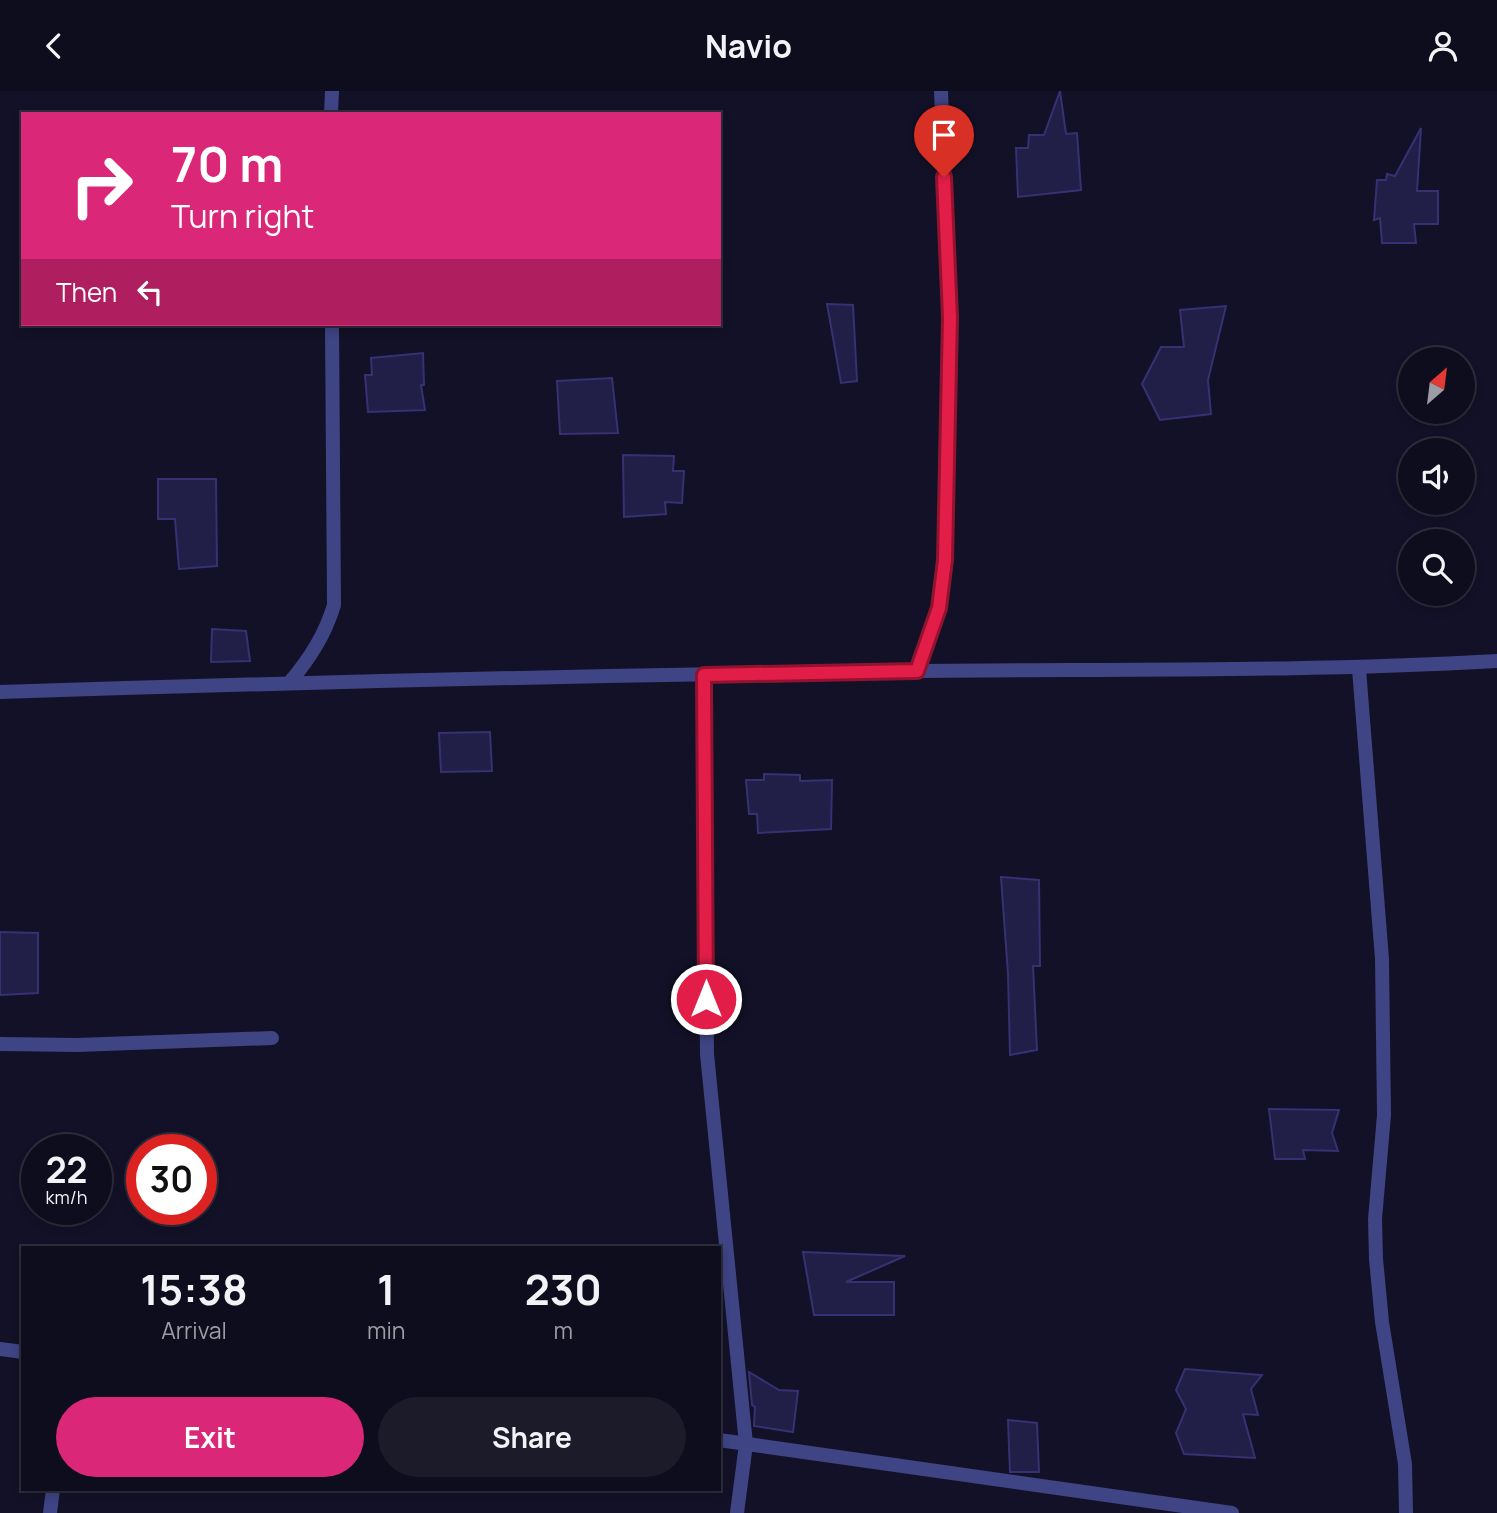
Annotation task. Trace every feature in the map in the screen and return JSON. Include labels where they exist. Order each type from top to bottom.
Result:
[{"type":"street","points":[[331,91],[331,112]]},
{"type":"street","points":[[917,671],[939,608],[945,560],[950,317],[941,91]]},
{"type":"street","points":[[290,682],[317,646],[328,625],[334,605],[332,326]]},
{"type":"street","points":[[0,692],[290,682],[917,671],[1359,669],[1497,661]]},
{"type":"street","points":[[1359,669],[1382,959],[1384,1115],[1375,1219],[1376,1259],[1382,1322],[1405,1464],[1406,1513]]},
{"type":"street","points":[[704,675],[707,1054],[746,1444],[737,1513]]},
{"type":"street","points":[[0,1044],[77,1045],[272,1038]]},
{"type":"street","points":[[0,1349],[21,1352]]},
{"type":"street","points":[[721,1440],[1232,1513]]},
{"type":"street","points":[[50,1513],[53,1491]]},
{"type":"street","points":[[1118,1513],[1120,1498]]},
{"type":"building","points":[[1060,91],[1066,134],[1077,133],[1081,190],[1018,197],[1016,148],[1028,148],[1029,135],[1044,135]]},
{"type":"building","points":[[1421,128],[1417,191],[1438,191],[1438,224],[1414,224],[1416,243],[1382,243],[1380,218],[1374,220],[1377,180],[1386,180],[1387,174],[1395,176]]},
{"type":"building","points":[[827,304],[853,305],[857,381],[841,383]]},
{"type":"building","points":[[1226,306],[1208,380],[1211,414],[1160,420],[1142,384],[1161,347],[1184,347],[1180,310]]},
{"type":"building","points":[[423,353],[424,385],[421,385],[425,410],[368,412],[365,375],[372,375],[371,358]]},
{"type":"building","points":[[612,378],[618,433],[560,434],[557,381]]},
{"type":"building","points":[[623,455],[674,456],[673,471],[684,471],[682,503],[665,502],[666,514],[624,517]]},
{"type":"building","points":[[158,479],[216,479],[217,566],[179,569],[175,519],[158,519]]},
{"type":"building","points":[[212,629],[246,631],[250,661],[211,662]]},
{"type":"building","points":[[490,732],[492,771],[441,772],[439,733]]},
{"type":"building","points":[[764,774],[800,775],[800,781],[832,780],[831,829],[758,833],[757,814],[749,814],[746,780],[764,780]]},
{"type":"building","points":[[1001,877],[1039,880],[1040,966],[1033,966],[1037,1050],[1010,1055],[1008,974]]},
{"type":"building","points":[[0,932],[38,933],[38,993],[0,995]]},
{"type":"building","points":[[1269,1109],[1339,1110],[1332,1133],[1338,1151],[1303,1150],[1305,1159],[1275,1159]]},
{"type":"building","points":[[803,1252],[905,1256],[846,1282],[894,1282],[894,1315],[814,1315]]},
{"type":"building","points":[[1185,1369],[1262,1375],[1251,1389],[1258,1415],[1243,1414],[1255,1458],[1184,1454],[1176,1433],[1186,1409],[1176,1390]]},
{"type":"building","points":[[749,1372],[779,1390],[798,1391],[793,1432],[754,1426],[755,1407],[752,1405]]},
{"type":"building","points":[[1008,1420],[1037,1423],[1039,1472],[1010,1472]]},
{"type":"route","points":[[706,999],[704,675],[917,671],[939,608],[945,560],[950,317],[944,177]]}]
